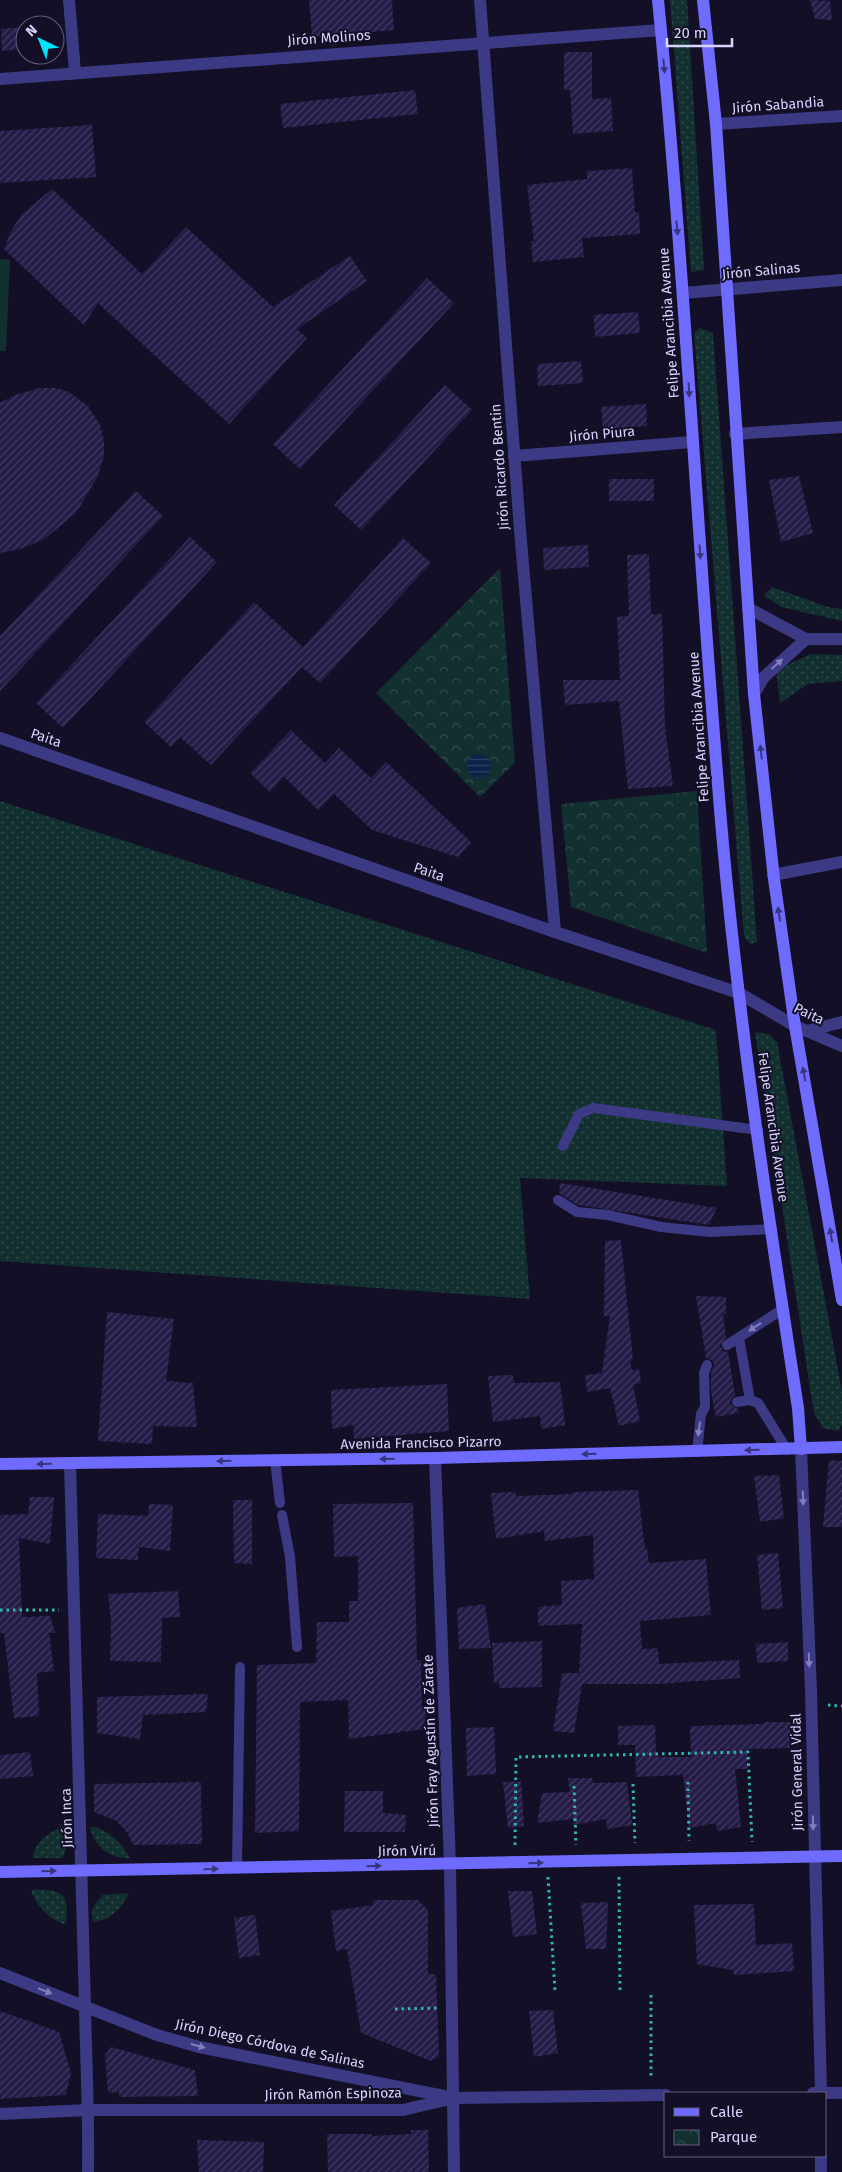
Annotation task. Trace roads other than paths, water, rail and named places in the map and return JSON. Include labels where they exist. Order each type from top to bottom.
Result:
[{"type":"main road","name":"Felipe Arancibia Avenue","points":[[658,0],[683,293],[692,442],[724,846],[739,993],[798,1408],[801,1449]]},
{"type":"main road","points":[[703,0],[716,124],[754,694],[773,875],[801,1028],[842,1300]]},
{"type":"main road","name":"Avenida Francisco Pizarro","points":[[0,1464],[436,1458],[787,1450],[842,1447]]},
{"type":"main road","name":"Jirón Virú","points":[[0,1872],[577,1863],[842,1856]]},
{"type":"street","points":[[69,0],[75,72]]},
{"type":"street","name":"Jirón Ricardo Bentin","points":[[480,0],[514,456],[555,932]]},
{"type":"street","name":"Jirón Molinos","points":[[0,79],[661,30]]},
{"type":"street","name":"Jirón Sabandia","points":[[716,124],[842,116]]},
{"type":"street","name":"Jirón Salinas","points":[[683,293],[842,280]]},
{"type":"street","points":[[736,434],[842,428]]},
{"type":"street","name":"Jirón Piura","points":[[514,456],[692,442]]},
{"type":"street","points":[[748,608],[806,639],[842,639]]},
{"type":"street","points":[[754,694],[764,677],[806,639]]},
{"type":"street","name":"Paita","points":[[0,738],[555,932],[739,993],[801,1028],[842,1046]]},
{"type":"street","points":[[773,875],[842,862]]},
{"type":"street","points":[[801,1028],[842,1022]]},
{"type":"street","name":"Jirón General Vidal","points":[[801,1449],[811,1704],[821,2092]]},
{"type":"street","name":"Jirón Fray Agustín de Zárate","points":[[436,1458],[450,1865],[454,2172]]},
{"type":"street","name":"Jirón Inca","points":[[70,1463],[83,1871],[84,2007],[89,2110],[88,2172]]},
{"type":"street","name":"Jirón Diego Córdova de Salinas","points":[[0,1973],[156,2035],[199,2047],[454,2098]]},
{"type":"street","points":[[827,2093],[842,2093]]},
{"type":"street","name":"Jirón Ramón Espinoza","points":[[0,2114],[89,2110],[403,2110],[454,2098],[664,2095]]},
{"type":"street","points":[[821,2157],[821,2172]]},
{"type":"lane","points":[[563,1146],[579,1114],[593,1108],[758,1130]]},
{"type":"lane","points":[[558,1200],[577,1212],[608,1215],[661,1227],[710,1232],[772,1229]]},
{"type":"lane","points":[[727,1345],[783,1309]]},
{"type":"lane","points":[[739,1338],[750,1400]]},
{"type":"lane","points":[[697,1452],[701,1414],[709,1407],[704,1373],[707,1365]]},
{"type":"lane","points":[[736,1402],[750,1400],[758,1404],[787,1450]]},
{"type":"lane","points":[[275,1460],[280,1504]]},
{"type":"lane","points":[[282,1515],[290,1557],[296,1647]]},
{"type":"lane","points":[[237,1868],[240,1667]]},
{"type":"water","points":[[474,754],[484,754],[491,761],[491,771],[484,778],[474,778],[467,771],[467,761]]}]
